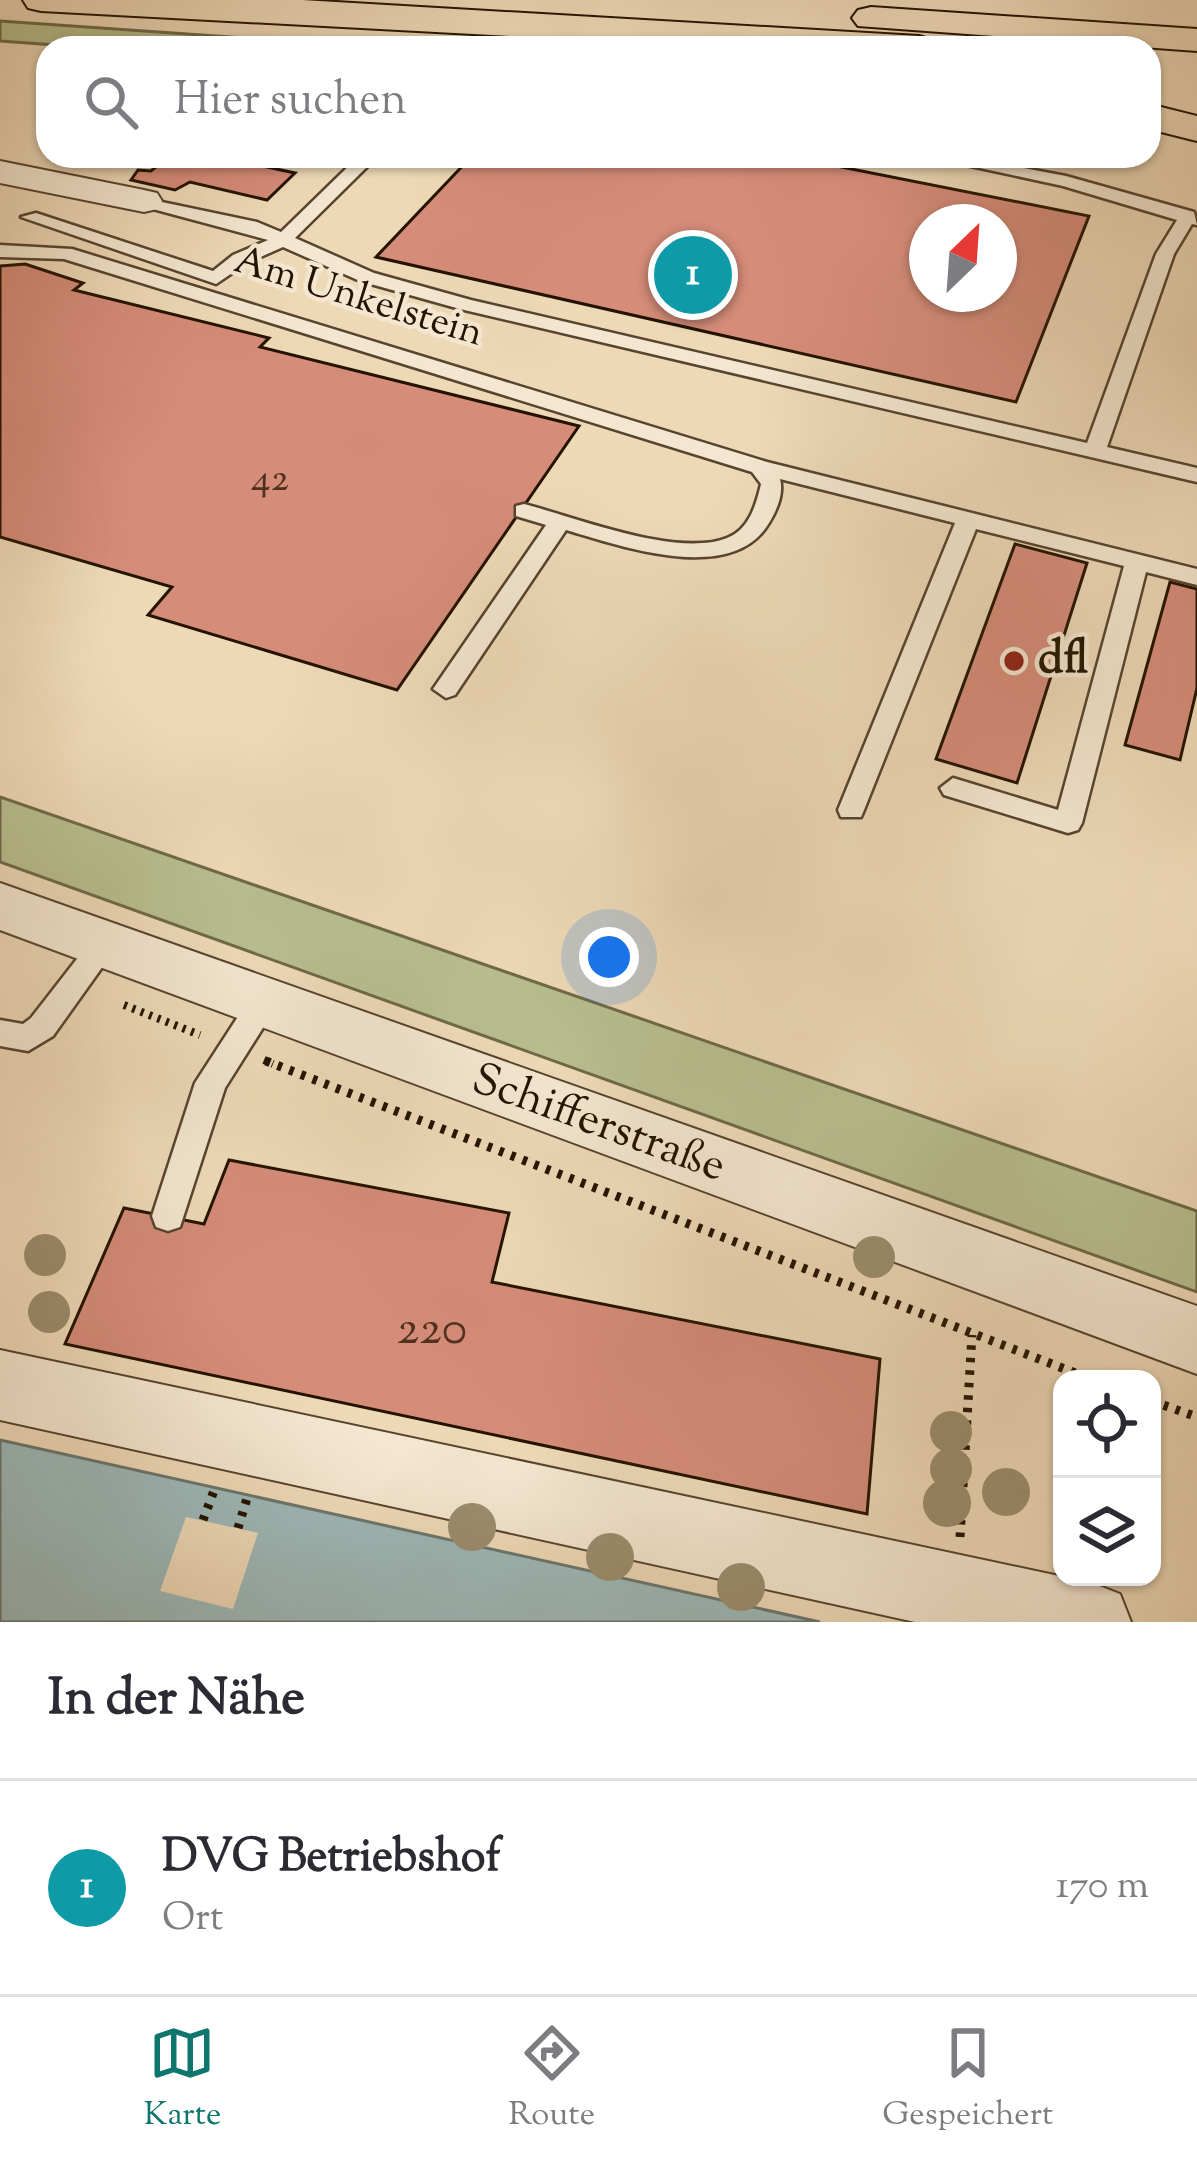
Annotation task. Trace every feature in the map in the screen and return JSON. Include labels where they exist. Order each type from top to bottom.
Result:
[{"type":"highway","points":[[41,0],[708,36]]},
{"type":"highway","points":[[584,0],[1136,36]]},
{"type":"highway","points":[[932,0],[1197,17]]},
{"type":"highway","points":[[121,3],[232,22],[385,36]]},
{"type":"highway","points":[[1161,38],[1197,40]]},
{"type":"highway","points":[[1161,119],[1197,129]]},
{"type":"street","points":[[0,172],[144,201]]},
{"type":"street","name":"Schifferstraße","points":[[0,906],[89,965],[249,1026],[1197,1340]]},
{"type":"street","points":[[0,1385],[1092,1622]]},
{"type":"lane","points":[[30,217],[216,278],[240,259],[283,240],[357,168]]},
{"type":"lane","points":[[997,168],[1066,181],[1192,218],[1165,254],[1095,451]]},
{"type":"lane","name":"Am Unkelstein","points":[[62,183],[5,250],[65,253],[760,467],[1197,578]]},
{"type":"lane","points":[[144,201],[257,229],[367,277],[467,305],[1197,475]]},
{"type":"lane","points":[[524,511],[676,547],[727,548],[754,530],[767,509],[772,484],[760,467]]},
{"type":"lane","points":[[446,689],[561,520]]},
{"type":"lane","points":[[851,810],[968,520]]},
{"type":"lane","points":[[953,788],[1068,823],[1137,562]]},
{"type":"lane","points":[[0,1033],[28,1037],[89,965]]},
{"type":"lane","points":[[168,1216],[211,1083],[249,1026]]},
{"type":"path","points":[[89,965],[249,1026],[971,1335],[1066,1370]]},
{"type":"path","points":[[957,1593],[971,1335]]},
{"type":"path","points":[[1161,1404],[1197,1417]]},
{"type":"green space","points":[[0,21],[216,36],[36,36],[36,44],[0,41]]},
{"type":"green space","points":[[0,797],[1197,1211],[1197,1292],[0,862]]},
{"type":"water","points":[[0,1440],[820,1622],[0,1622]]},
{"type":"pier","points":[[186,1517],[258,1533],[233,1609],[160,1591]]},
{"type":"building","points":[[271,168],[295,173],[267,200],[190,182],[175,190],[131,180],[138,170]]},
{"type":"building","points":[[461,168],[847,168],[1089,216],[1016,402],[376,257]]},
{"type":"building","points":[[25,264],[83,283],[74,290],[269,338],[260,347],[579,426],[397,690],[148,615],[172,587],[0,537],[0,266]]},
{"type":"building","name":"dfl","points":[[1015,544],[1087,563],[1017,783],[936,759]]},
{"type":"building","points":[[1170,582],[1197,589],[1197,688],[1180,760],[1125,745]]},
{"type":"building","points":[[229,1160],[509,1213],[492,1282],[880,1359],[867,1514],[65,1344],[124,1208],[204,1224]]},
{"type":"place","name":"DVG Betriebshof","points":[[693,275]]},
{"type":"place","name":"dfl","points":[[1014,661]]}]
